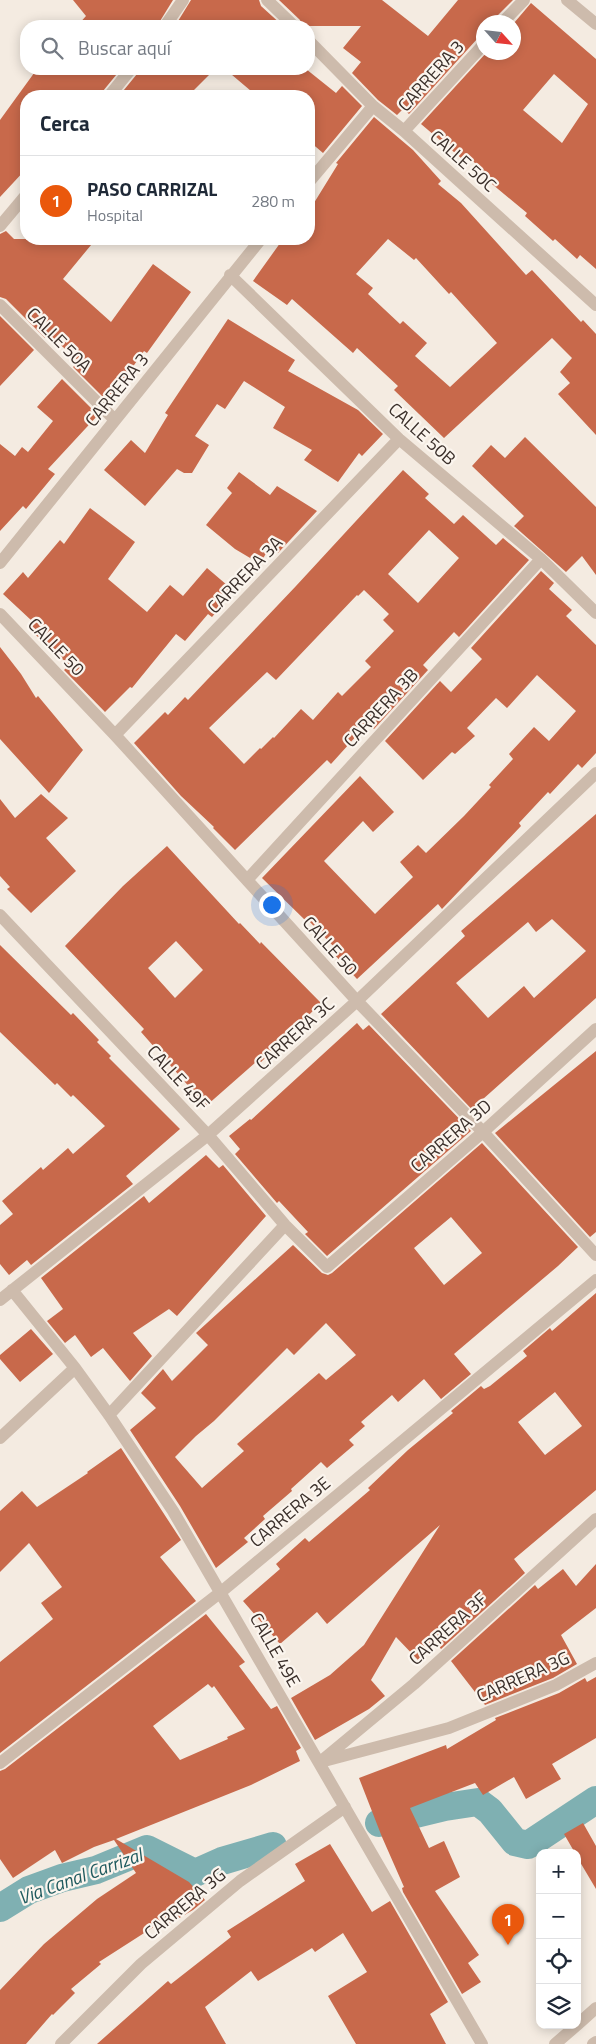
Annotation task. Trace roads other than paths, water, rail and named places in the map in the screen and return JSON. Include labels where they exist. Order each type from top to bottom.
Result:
[{"type":"street","points":[[169,20],[183,0]]},
{"type":"street","points":[[267,0],[288,20]]},
{"type":"street","points":[[510,15],[524,0]]},
{"type":"street","points":[[567,0],[596,24]]},
{"type":"street","name":"CALLE 50C","points":[[315,48],[373,106],[404,131],[596,305]]},
{"type":"street","name":"CARRERA 3","points":[[404,131],[476,53]]},
{"type":"street","points":[[114,90],[126,75]]},
{"type":"street","name":"CARRERA 3","points":[[315,175],[373,106]]},
{"type":"street","points":[[0,226],[20,202]]},
{"type":"street","name":"CARRERA 3","points":[[0,562],[256,245]]},
{"type":"street","name":"CALLE 50B","points":[[230,275],[399,439],[541,559],[596,613]]},
{"type":"street","name":"CALLE 50A","points":[[0,305],[116,420]]},
{"type":"street","name":"CARRERA 3A","points":[[115,735],[399,439]]},
{"type":"street","name":"CARRERA 3B","points":[[247,880],[541,559]]},
{"type":"street","name":"CALLE 50","points":[[0,614],[115,735],[357,1001],[483,1132],[596,1255]]},
{"type":"street","name":"CARRERA 3C","points":[[0,1300],[208,1135],[357,1001],[596,772]]},
{"type":"street","name":"CALLE 49F","points":[[0,915],[208,1135],[285,1225],[327,1267]]},
{"type":"street","name":"CARRERA 3D","points":[[327,1267],[483,1132],[596,1029]]},
{"type":"street","points":[[109,1415],[285,1225]]},
{"type":"street","name":"CARRERA 3E","points":[[0,1763],[221,1592],[596,1280]]},
{"type":"street","name":"CALLE 49E","points":[[12,1290],[75,1368],[173,1511],[482,2044]]},
{"type":"street","points":[[0,1438],[75,1368]]},
{"type":"street","name":"CARRERA 3F","points":[[320,1762],[414,1684],[596,1519]]},
{"type":"street","name":"CARRERA 3G","points":[[320,1762],[449,1728],[556,1685],[596,1663]]},
{"type":"street","name":"CARRERA 3G","points":[[61,2044],[141,1964],[232,1887],[345,1806]]},
{"type":"street","points":[[581,2021],[596,2008]]},
{"type":"street","points":[[555,2044],[572,2029]]},
{"type":"waterway","name":"Via Canal Carrizal","points":[[379,1823],[445,1807],[478,1802],[490,1811],[515,1842],[528,1845],[596,1800]]},
{"type":"waterway","name":"Via Canal Carrizal","points":[[0,1908],[29,1890],[62,1878],[96,1870],[147,1849],[195,1873],[222,1861],[273,1846]]},
{"type":"place","name":"PASO CARRIZAL","points":[[508,1945]]}]
